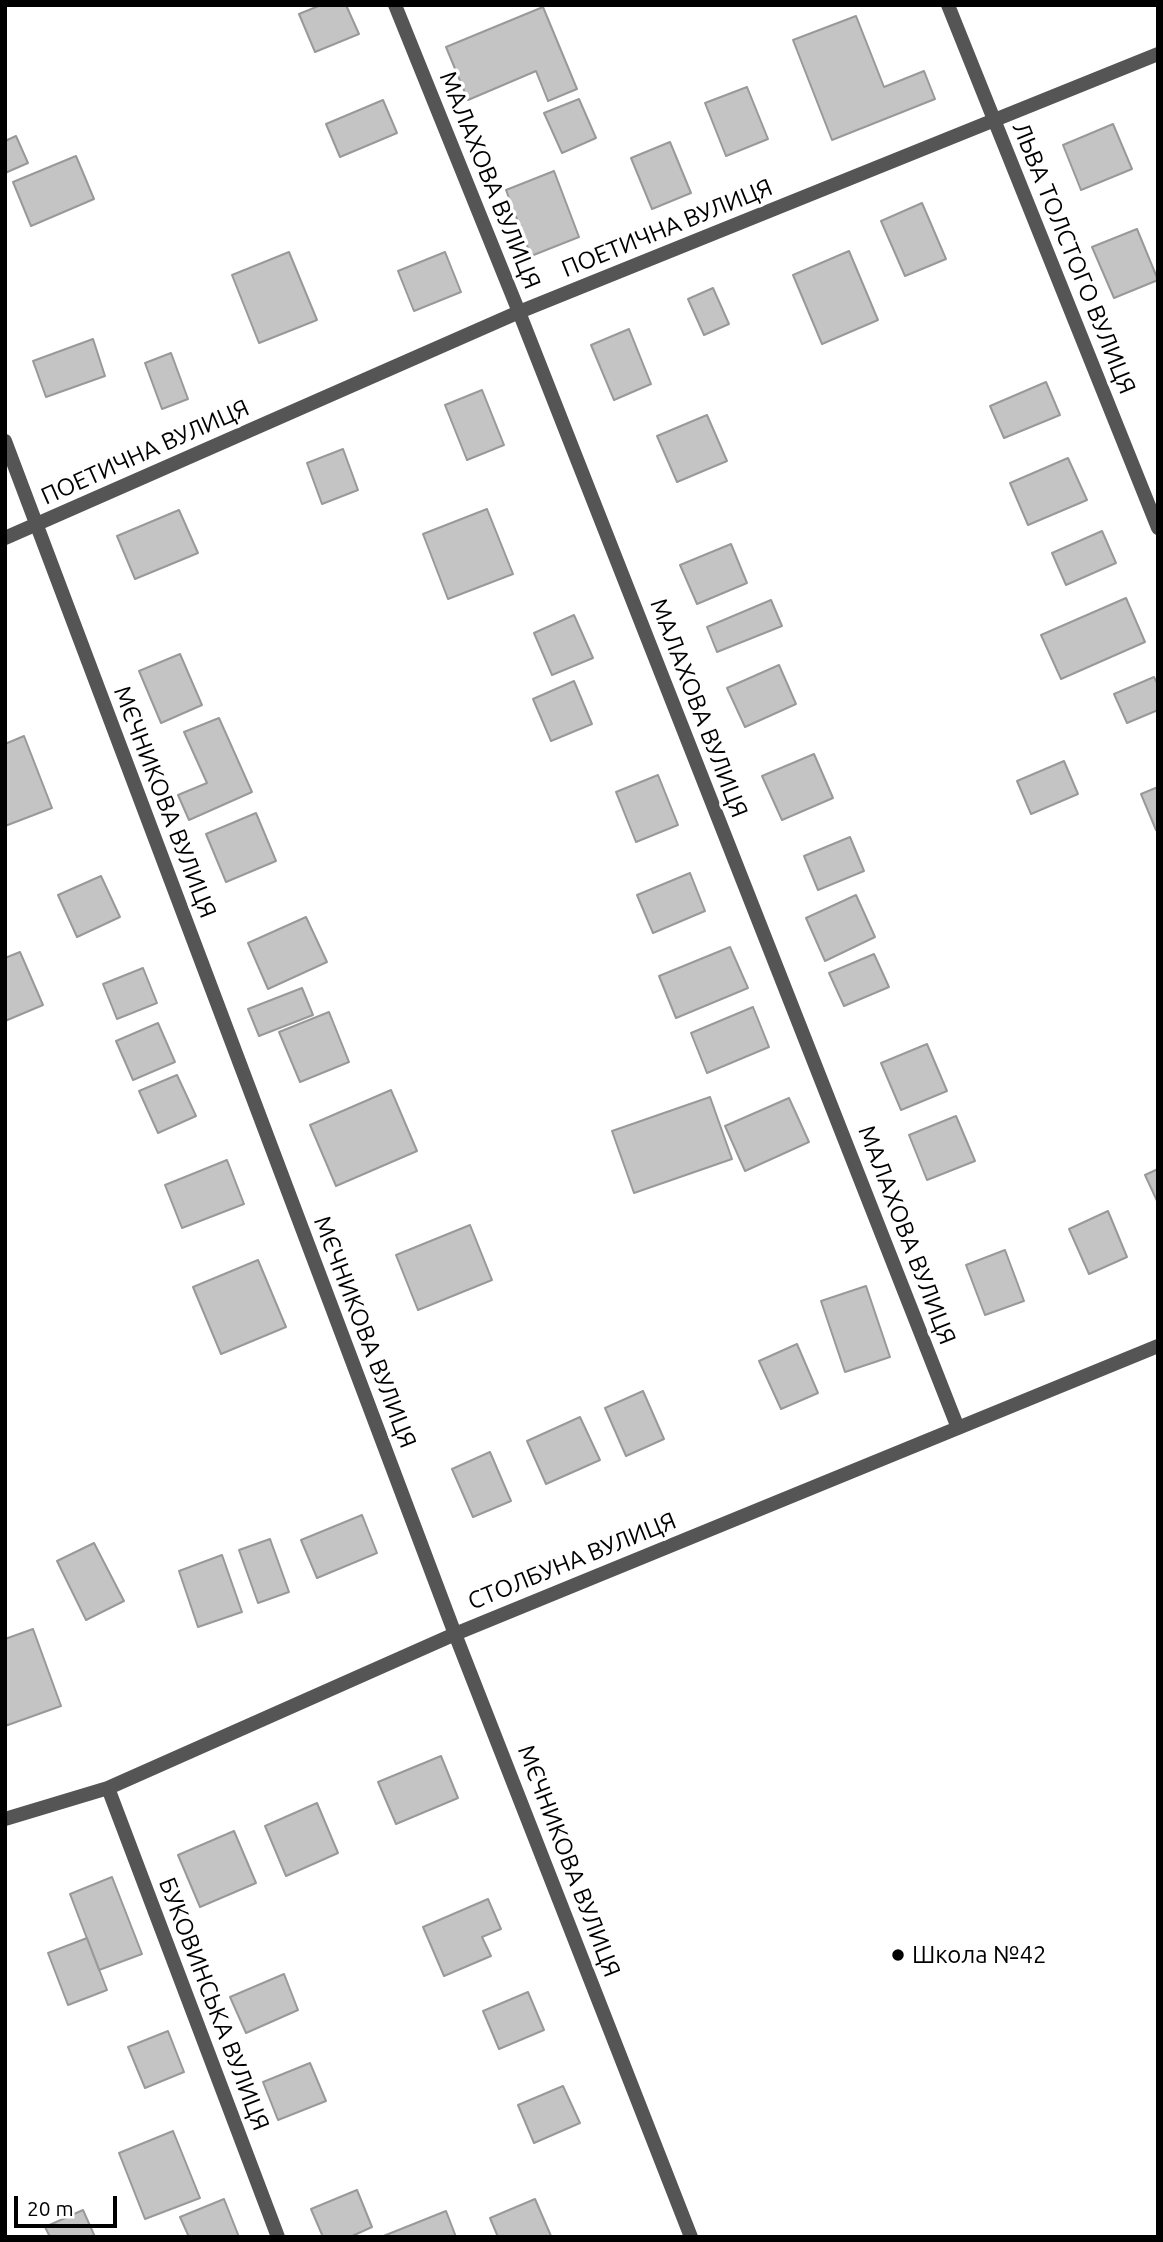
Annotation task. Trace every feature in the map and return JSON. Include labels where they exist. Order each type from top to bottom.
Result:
[{"type":"street","name":"МАЛАХОВА ВУЛИЦЯ","points":[[395,5],[519,312],[958,1428]]},
{"type":"street","name":"ЛЬВА ТОЛСТОГО ВУЛИЦЯ","points":[[948,5],[1158,528]]},
{"type":"street","name":"ПОЕТИЧНА ВУЛИЦЯ","points":[[5,538],[519,312],[1158,54]]},
{"type":"street","name":"МЄЧНИКОВА ВУЛИЦЯ","points":[[5,441],[455,1634],[691,2237]]},
{"type":"street","name":"СТОЛБУНА ВУЛИЦЯ","points":[[5,1819],[108,1788],[455,1634],[1158,1346]]},
{"type":"street","name":"БУКОВИНСЬКА ВУЛИЦЯ","points":[[108,1788],[278,2237]]},
{"type":"building","points":[[321,5],[346,5],[359,34],[315,52],[299,14]]},
{"type":"building","points":[[543,7],[577,89],[548,101],[536,71],[468,100],[446,47]]},
{"type":"building","points":[[856,16],[884,87],[924,71],[935,99],[832,140],[793,40]]},
{"type":"building","points":[[747,87],[768,139],[726,156],[705,103]]},
{"type":"building","points":[[579,99],[596,138],[562,153],[544,113]]},
{"type":"building","points":[[383,100],[397,133],[340,157],[326,124]]},
{"type":"building","points":[[1113,124],[1132,169],[1081,190],[1063,145]]},
{"type":"building","points":[[16,136],[28,163],[5,173],[5,141]]},
{"type":"building","points":[[670,142],[691,193],[652,209],[631,158]]},
{"type":"building","points":[[76,156],[94,199],[31,226],[13,182]]},
{"type":"building","points":[[554,171],[579,237],[531,256],[506,190]]},
{"type":"building","points":[[922,203],[946,259],[905,276],[881,221]]},
{"type":"building","points":[[1137,229],[1158,280],[1114,298],[1092,247]]},
{"type":"building","points":[[849,251],[878,320],[822,344],[793,275]]},
{"type":"building","points":[[289,252],[317,320],[259,343],[232,275]]},
{"type":"building","points":[[445,252],[461,292],[414,311],[398,271]]},
{"type":"building","points":[[713,288],[729,324],[704,335],[688,299]]},
{"type":"building","points":[[629,329],[651,384],[614,400],[591,345]]},
{"type":"building","points":[[93,339],[105,376],[46,397],[33,361]]},
{"type":"building","points":[[171,353],[188,399],[162,409],[145,363]]},
{"type":"building","points":[[1046,382],[1060,415],[1004,438],[990,406]]},
{"type":"building","points":[[482,390],[504,445],[467,460],[445,405]]},
{"type":"building","points":[[707,415],[727,461],[677,482],[657,436]]},
{"type":"building","points":[[343,449],[358,490],[322,504],[307,463]]},
{"type":"building","points":[[1068,458],[1087,500],[1028,525],[1010,483]]},
{"type":"building","points":[[487,509],[513,574],[448,599],[423,534]]},
{"type":"building","points":[[179,510],[198,553],[135,579],[117,536]]},
{"type":"building","points":[[1102,531],[1116,563],[1066,585],[1052,553]]},
{"type":"building","points":[[731,544],[747,583],[697,604],[680,565]]},
{"type":"building","points":[[1126,598],[1145,642],[1061,679],[1041,635]]},
{"type":"building","points":[[771,600],[782,626],[717,652],[707,627]]},
{"type":"building","points":[[574,615],[593,658],[552,675],[534,633]]},
{"type":"building","points":[[180,654],[202,705],[161,723],[139,671]]},
{"type":"building","points":[[779,665],[796,704],[745,727],[727,688]]},
{"type":"building","points":[[1154,677],[1158,685],[1158,710],[1127,723],[1114,694]]},
{"type":"building","points":[[574,681],[592,724],[551,741],[533,699]]},
{"type":"building","points":[[219,718],[252,792],[189,820],[178,795],[207,783],[184,732]]},
{"type":"building","points":[[24,736],[52,808],[5,826],[5,744]]},
{"type":"building","points":[[814,754],[833,798],[782,820],[762,776]]},
{"type":"building","points":[[1064,761],[1078,794],[1031,814],[1017,781]]},
{"type":"building","points":[[658,775],[678,825],[636,842],[616,792]]},
{"type":"building","points":[[1158,787],[1158,830],[1156,830],[1141,794]]},
{"type":"building","points":[[256,813],[276,861],[226,882],[206,834]]},
{"type":"building","points":[[850,837],[864,871],[818,890],[804,856]]},
{"type":"building","points":[[690,873],[705,911],[653,933],[637,895]]},
{"type":"building","points":[[101,876],[120,917],[77,937],[58,895]]},
{"type":"building","points":[[856,895],[875,937],[825,961],[806,918]]},
{"type":"building","points":[[306,917],[327,962],[268,989],[248,943]]},
{"type":"building","points":[[730,947],[748,988],[676,1018],[659,976]]},
{"type":"building","points":[[20,952],[43,1005],[5,1021],[5,958]]},
{"type":"building","points":[[874,954],[889,987],[844,1006],[829,973]]},
{"type":"building","points":[[143,968],[157,1003],[117,1019],[103,984]]},
{"type":"building","points":[[302,988],[313,1015],[259,1036],[248,1009]]},
{"type":"building","points":[[753,1007],[769,1047],[707,1073],[691,1033]]},
{"type":"building","points":[[329,1012],[349,1062],[300,1082],[279,1032]]},
{"type":"building","points":[[158,1023],[175,1062],[133,1080],[116,1041]]},
{"type":"building","points":[[927,1044],[947,1091],[901,1110],[881,1063]]},
{"type":"building","points":[[177,1075],[196,1116],[158,1133],[139,1091]]},
{"type":"building","points":[[391,1090],[417,1151],[336,1186],[310,1125]]},
{"type":"building","points":[[710,1097],[732,1159],[634,1193],[612,1131]]},
{"type":"building","points":[[789,1098],[809,1142],[745,1171],[725,1126]]},
{"type":"building","points":[[956,1116],[975,1161],[927,1180],[909,1135]]},
{"type":"building","points":[[227,1160],[244,1204],[182,1228],[165,1185]]},
{"type":"building","points":[[1158,1169],[1158,1203],[1145,1175]]},
{"type":"building","points":[[1108,1211],[1127,1257],[1089,1274],[1069,1229]]},
{"type":"building","points":[[470,1225],[492,1280],[418,1310],[396,1255]]},
{"type":"building","points":[[1005,1250],[1024,1301],[985,1315],[966,1265]]},
{"type":"building","points":[[258,1260],[286,1327],[221,1354],[193,1287]]},
{"type":"building","points":[[866,1286],[890,1357],[845,1372],[821,1301]]},
{"type":"building","points":[[797,1344],[818,1393],[781,1409],[759,1361]]},
{"type":"building","points":[[643,1391],[664,1439],[626,1456],[605,1408]]},
{"type":"building","points":[[580,1417],[600,1460],[546,1484],[527,1441]]},
{"type":"building","points":[[490,1452],[511,1501],[473,1517],[452,1469]]},
{"type":"building","points":[[362,1515],[377,1553],[317,1578],[301,1540]]},
{"type":"building","points":[[270,1539],[289,1592],[258,1603],[239,1550]]},
{"type":"building","points":[[94,1543],[124,1601],[86,1620],[57,1561]]},
{"type":"building","points":[[222,1555],[242,1612],[198,1627],[179,1571]]},
{"type":"building","points":[[33,1629],[61,1706],[5,1726],[5,1639]]},
{"type":"building","points":[[441,1756],[458,1798],[396,1824],[378,1782]]},
{"type":"building","points":[[317,1803],[338,1853],[286,1876],[265,1826]]},
{"type":"building","points":[[234,1831],[256,1883],[200,1907],[178,1855]]},
{"type":"building","points":[[112,1877],[142,1954],[99,1970],[70,1894]]},
{"type":"building","points":[[488,1899],[501,1929],[482,1937],[491,1956],[444,1976],[423,1927]]},
{"type":"building","points":[[87,1938],[107,1990],[68,2005],[48,1953]]},
{"type":"building","points":[[284,1974],[298,2010],[246,2033],[230,1997]]},
{"type":"building","points":[[528,1992],[544,2030],[499,2049],[483,2011]]},
{"type":"building","points":[[168,2031],[184,2072],[145,2088],[128,2047]]},
{"type":"building","points":[[310,2063],[326,2101],[278,2120],[263,2082]]},
{"type":"building","points":[[563,2086],[580,2123],[534,2143],[518,2105]]},
{"type":"building","points":[[173,2131],[200,2198],[145,2219],[119,2153]]},
{"type":"building","points":[[357,2190],[372,2227],[350,2237],[323,2237],[311,2209]]},
{"type":"building","points":[[224,2199],[239,2237],[189,2237],[180,2217]]},
{"type":"building","points":[[535,2199],[551,2236],[498,2237],[490,2218]]},
{"type":"building","points":[[83,2210],[95,2237],[50,2237],[45,2227]]},
{"type":"building","points":[[446,2211],[456,2237],[381,2237]]},
{"type":"place","name":"Школа №42","points":[[898,1955]]}]
